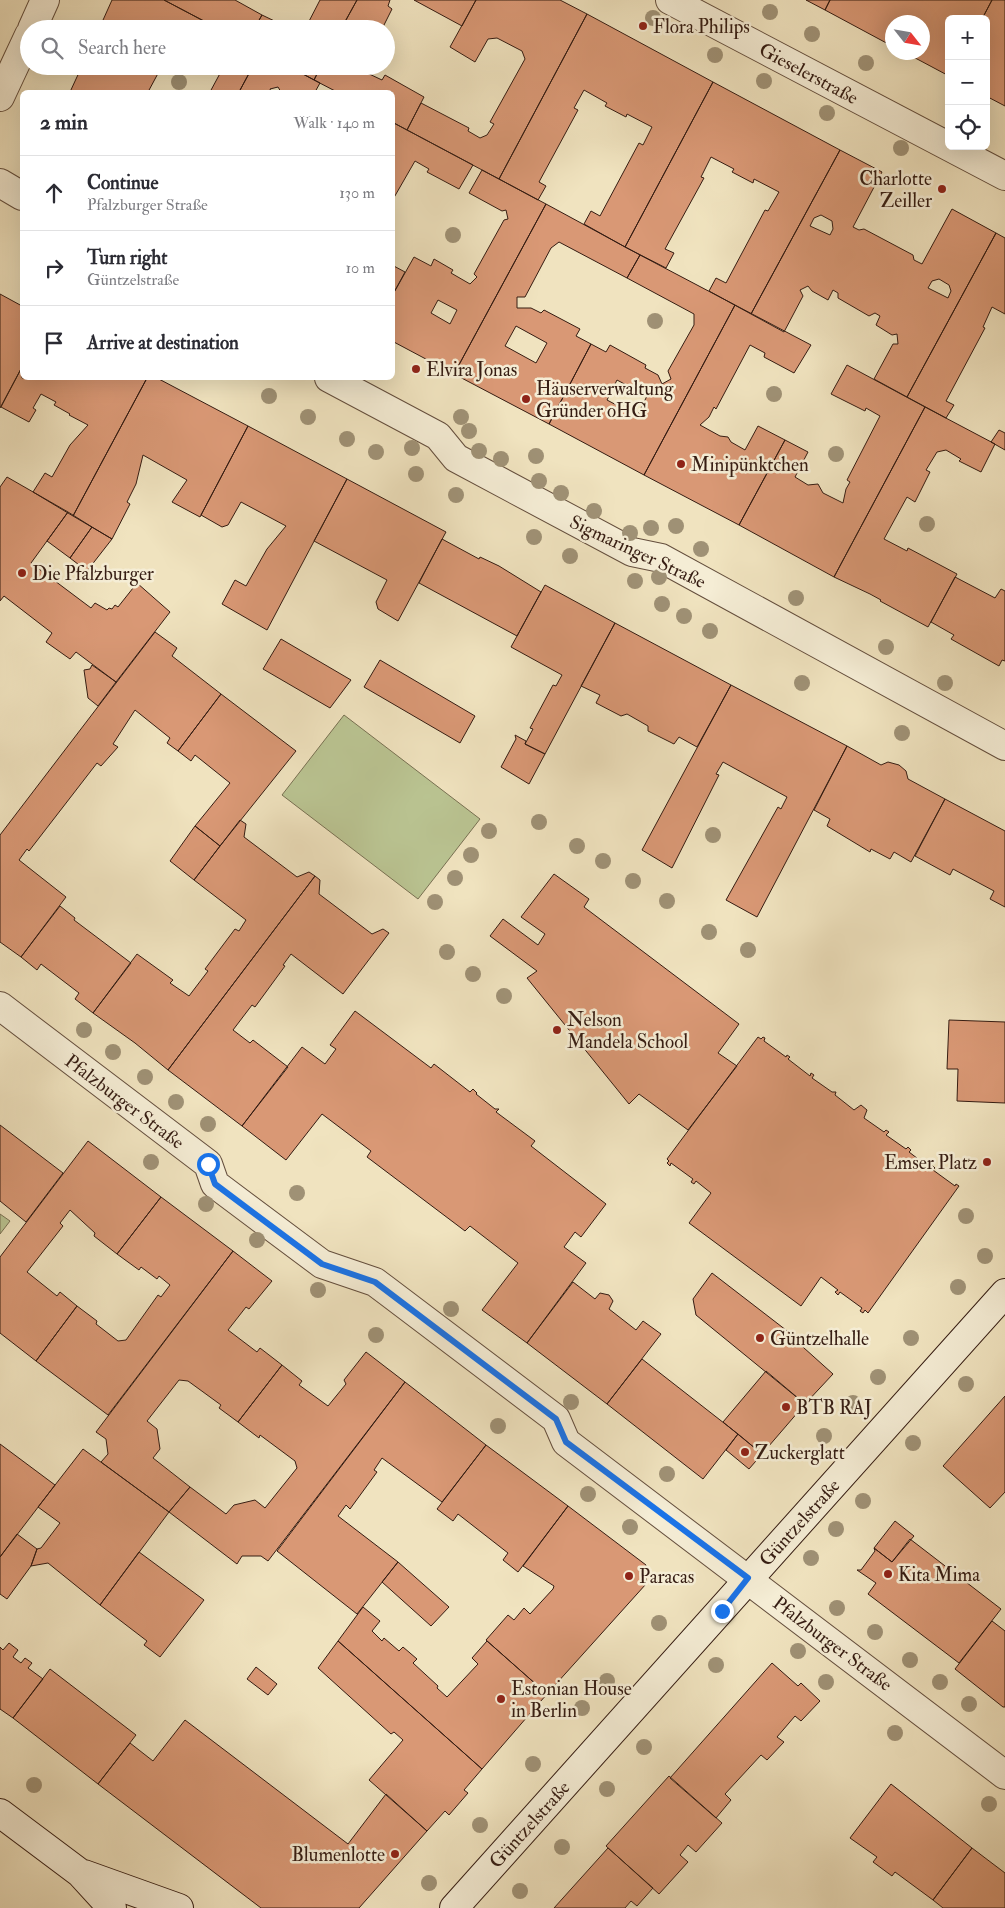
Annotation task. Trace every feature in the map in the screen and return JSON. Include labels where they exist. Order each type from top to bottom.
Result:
[{"type":"street","points":[[36,20],[45,0]]},
{"type":"street","name":"Gieselerstraße","points":[[670,0],[1005,176]]},
{"type":"street","points":[[0,97],[20,54]]},
{"type":"street","points":[[0,183],[20,195]]},
{"type":"street","name":"Sigmaringer Straße","points":[[333,380],[438,436],[456,458],[632,552],[662,558],[1005,746]]},
{"type":"street","name":"Pfalzburger Straße","points":[[0,1006],[208,1164],[215,1184],[322,1264],[375,1282],[556,1419],[566,1442],[748,1578],[1005,1775]]},
{"type":"street","name":"Güntzelstraße","points":[[454,1908],[1005,1293]]},
{"type":"street","points":[[0,1813],[80,1873],[112,1908]]},
{"type":"street","points":[[80,1873],[179,1908]]},
{"type":"green space","points":[[344,715],[480,819],[418,899],[282,795]]},
{"type":"green space","points":[[0,1214],[10,1221],[0,1234]]},
{"type":"building","points":[[112,0],[164,0],[202,20],[103,20]]},
{"type":"building","points":[[164,0],[235,0],[262,15],[259,20],[202,20]]},
{"type":"building","points":[[320,0],[357,0],[346,20],[310,20]]},
{"type":"building","points":[[357,0],[390,0],[388,6],[392,9],[386,20],[346,20]]},
{"type":"building","points":[[414,0],[476,0],[462,26]]},
{"type":"building","points":[[476,0],[560,0],[587,14],[499,179],[407,130],[421,103],[469,128],[468,131],[480,138],[487,135],[494,124],[490,122],[525,59],[522,51],[497,38],[488,39],[475,62],[450,47]]},
{"type":"building","points":[[806,0],[830,0],[825,10]]},
{"type":"building","points":[[830,0],[992,0],[984,15],[945,15],[945,74],[919,60],[930,60],[930,15],[885,15],[885,42],[825,10]]},
{"type":"building","points":[[992,0],[1005,0],[1005,106],[990,98],[990,15],[984,15]]},
{"type":"building","points":[[587,14],[713,82],[625,247],[584,224],[591,211],[600,216],[639,143],[643,145],[652,127],[627,114],[626,117],[605,106],[607,103],[584,90],[574,108],[578,110],[539,182],[546,186],[538,200],[499,179]]},
{"type":"building","points":[[262,15],[272,20],[259,20]]},
{"type":"building","points":[[78,75],[157,75],[149,90],[71,90]]},
{"type":"building","points":[[219,75],[248,75],[240,90],[211,90]]},
{"type":"building","points":[[248,75],[305,75],[320,83],[316,90],[280,90],[278,87],[270,90],[240,90]]},
{"type":"building","points":[[305,75],[316,75],[314,80]]},
{"type":"building","points":[[316,75],[371,75],[382,80],[385,75],[424,97],[407,130],[395,124],[395,90],[333,90],[314,80]]},
{"type":"building","points":[[713,82],[840,150],[751,314],[709,291],[716,278],[726,283],[765,210],[768,211],[779,192],[754,179],[753,183],[732,172],[734,169],[711,157],[701,177],[704,178],[665,249],[674,253],[666,268],[625,247]]},
{"type":"building","points":[[395,124],[473,165],[459,189],[427,172],[429,169],[415,161],[395,196]]},
{"type":"building","points":[[840,150],[882,172],[853,227],[859,230],[864,229],[913,255],[914,260],[922,264],[952,209],[996,233],[907,397],[874,379],[893,344],[898,344],[897,334],[892,335],[876,325],[880,316],[875,313],[869,316],[838,298],[838,293],[833,290],[828,300],[812,291],[808,286],[800,290],[803,296],[784,332],[751,314]],"holes":[[[821,215],[832,221],[833,229],[830,235],[810,226],[814,218]],[[939,279],[949,285],[951,291],[948,298],[928,288],[932,281]]]},
{"type":"building","points":[[482,170],[546,204],[454,374],[395,343],[395,291],[414,257],[431,266],[434,259],[453,270],[451,273],[470,284],[477,277],[474,274],[504,220],[508,219],[506,210],[502,211],[469,193]],"holes":[[[438,300],[457,310],[450,324],[431,313]]]},
{"type":"building","points":[[546,204],[640,255],[627,278],[559,242],[551,248],[525,297],[517,297],[517,308],[531,308],[541,313],[544,310],[580,329],[576,336],[591,344],[549,424],[454,374]],"holes":[[[516,326],[547,343],[536,363],[505,346]]]},
{"type":"building","points":[[996,233],[1005,238],[1005,314],[992,307],[983,327],[985,328],[946,401],[954,405],[946,418],[907,397]]},
{"type":"building","points":[[640,255],[735,305],[644,475],[549,424],[591,344],[606,352],[610,345],[646,365],[645,368],[658,375],[662,384],[671,379],[668,371],[694,325],[694,314],[627,278]],"holes":[[[617,380],[647,396],[637,416],[607,400]]]},
{"type":"building","points":[[395,267],[405,272],[395,290]]},
{"type":"building","points":[[0,294],[20,305],[20,371],[0,408]]},
{"type":"building","points":[[735,305],[811,345],[794,373],[764,357],[765,353],[750,345],[716,409],[714,407],[709,417],[700,425],[720,436],[728,437],[731,442],[745,450],[758,426],[785,440],[739,525],[644,475]]},
{"type":"building","points":[[847,365],[925,407],[834,577],[739,525],[785,440],[808,452],[795,477],[808,485],[818,484],[823,493],[843,503],[846,489],[850,482],[847,480],[880,416],[866,408],[865,411],[831,394]]},
{"type":"building","points":[[20,371],[20,380],[146,380],[73,516],[33,492],[45,473],[52,477],[70,445],[88,425],[69,415],[54,405],[56,402],[41,394],[33,408],[36,410],[29,422],[1,407]]},
{"type":"building","points":[[146,380],[161,380],[248,426],[200,517],[172,502],[187,480],[143,455],[136,484],[127,502],[130,504],[112,539],[73,516]]},
{"type":"building","points":[[925,407],[995,444],[981,472],[959,461],[961,459],[946,450],[937,452],[926,470],[930,472],[915,502],[907,497],[884,539],[907,551],[908,548],[957,574],[928,627],[870,594],[834,577]]},
{"type":"building","points":[[248,426],[347,479],[267,630],[222,604],[235,580],[246,586],[267,549],[286,526],[241,502],[228,525],[222,527],[201,515]]},
{"type":"building","points":[[999,430],[1005,433],[1005,450],[991,442]]},
{"type":"building","name":"Die Pfalzburger","points":[[7,477],[68,512],[31,563],[91,608],[95,603],[107,610],[109,608],[112,609],[115,605],[118,607],[137,583],[170,612],[116,682],[76,652],[70,659],[46,642],[52,633],[4,596],[0,601],[0,487]]},
{"type":"building","points":[[347,479],[446,532],[398,621],[378,609],[376,602],[387,580],[314,541]]},
{"type":"building","points":[[68,512],[92,527],[70,558],[47,541]]},
{"type":"building","points":[[92,527],[112,539],[87,571],[70,558]]},
{"type":"building","points":[[442,539],[479,559],[480,557],[499,566],[541,592],[517,636],[419,583]]},
{"type":"building","points":[[955,577],[995,598],[1001,589],[1005,591],[1005,661],[1002,660],[999,666],[951,639],[954,635],[931,622]]},
{"type":"building","points":[[545,585],[615,623],[545,754],[525,744],[533,729],[530,728],[553,685],[556,686],[562,675],[511,647]]},
{"type":"building","points":[[615,623],[731,685],[697,747],[679,737],[674,744],[648,731],[648,726],[627,714],[621,716],[596,703],[600,695],[581,686]]},
{"type":"building","points":[[155,632],[177,648],[172,656],[221,694],[178,751],[167,743],[170,738],[135,710],[113,744],[118,747],[101,766],[97,763],[29,851],[27,849],[19,860],[66,897],[21,957],[0,942],[0,835]]},
{"type":"building","points":[[281,639],[351,680],[330,708],[263,669]]},
{"type":"building","points":[[380,660],[475,716],[460,743],[364,687]]},
{"type":"building","points":[[92,665],[116,682],[98,706],[88,698],[84,670],[90,669]]},
{"type":"building","points":[[731,685],[847,746],[757,917],[726,900],[778,807],[781,809],[787,797],[723,762],[716,774],[719,775],[672,868],[642,850]]},
{"type":"building","points":[[221,694],[296,751],[220,846],[195,826],[230,783],[195,755],[191,761],[178,751]]},
{"type":"building","points":[[515,735],[526,741],[525,744],[545,754],[529,784],[501,767],[516,739]]},
{"type":"building","points":[[847,746],[881,765],[888,762],[899,765],[906,771],[908,779],[945,799],[911,862],[894,852],[890,859],[871,849],[870,852],[827,826],[830,819],[814,810]]},
{"type":"building","points":[[945,799],[1005,831],[1005,907],[990,899],[994,891],[953,869],[950,875],[915,856]]},
{"type":"building","points":[[240,820],[246,824],[244,837],[297,877],[309,872],[315,876],[168,1070],[135,1043],[93,1013],[137,954],[173,980],[170,983],[189,996],[208,971],[205,969],[235,929],[239,931],[246,920],[194,880]]},
{"type":"building","points":[[195,826],[220,846],[194,880],[170,861]]},
{"type":"building","points":[[554,874],[589,899],[584,907],[739,1024],[718,1053],[737,1066],[688,1130],[639,1094],[629,1104],[527,978],[537,971],[490,936],[503,919],[538,945],[545,934],[521,917]]},
{"type":"building","points":[[315,876],[320,880],[319,894],[372,934],[383,929],[389,933],[343,994],[291,954],[283,965],[285,966],[255,1007],[252,1005],[233,1030],[250,1043],[253,1040],[288,1067],[242,1126],[168,1070]]},
{"type":"building","points":[[60,906],[75,918],[74,920],[131,963],[93,1013],[75,999],[79,993],[41,964],[37,970],[21,957]]},
{"type":"building","points":[[355,1011],[431,1068],[434,1064],[470,1092],[473,1089],[476,1094],[495,1109],[499,1109],[496,1112],[535,1141],[531,1146],[606,1204],[581,1237],[575,1232],[564,1247],[586,1263],[527,1343],[482,1310],[518,1263],[470,1226],[465,1231],[367,1157],[371,1151],[322,1114],[286,1160],[242,1126],[302,1047],[325,1064],[336,1049],[330,1045]]},
{"type":"building","points":[[949,1020],[1005,1022],[1005,1103],[957,1101],[958,1069],[947,1069]]},
{"type":"building","points":[[758,1037],[761,1039],[765,1038],[764,1041],[786,1057],[787,1055],[790,1057],[788,1059],[810,1076],[811,1073],[814,1075],[812,1078],[832,1092],[836,1092],[835,1095],[854,1110],[861,1105],[867,1110],[864,1118],[884,1132],[886,1130],[889,1132],[886,1135],[906,1149],[908,1147],[911,1150],[909,1152],[930,1168],[932,1165],[935,1168],[933,1170],[955,1186],[956,1184],[959,1186],[868,1313],[865,1310],[863,1313],[860,1311],[862,1308],[840,1292],[838,1295],[835,1292],[838,1290],[821,1277],[801,1306],[689,1223],[711,1193],[696,1181],[694,1184],[691,1182],[693,1179],[671,1163],[670,1166],[667,1163],[669,1161],[667,1159]]},
{"type":"building","points":[[0,1125],[63,1173],[26,1222],[0,1201]]},
{"type":"building","points":[[88,1141],[161,1197],[117,1254],[94,1236],[95,1233],[70,1210],[60,1223],[63,1226],[27,1272],[57,1296],[60,1292],[77,1306],[36,1361],[0,1333],[0,1257]]},
{"type":"building","points":[[161,1197],[233,1251],[108,1415],[36,1361],[77,1306],[97,1321],[96,1324],[118,1341],[126,1340],[158,1295],[161,1297],[170,1285],[159,1276],[157,1279],[141,1267],[139,1270],[117,1254]]},
{"type":"building","points":[[233,1251],[272,1281],[249,1309],[246,1307],[228,1330],[257,1352],[260,1348],[282,1365],[238,1422],[219,1408],[221,1405],[188,1381],[179,1380],[147,1421],[157,1429],[160,1449],[153,1458],[190,1487],[169,1512],[101,1462],[108,1454],[106,1439],[96,1432]]},
{"type":"building","name":"Güntzelhalle","points":[[712,1273],[795,1337],[794,1339],[833,1374],[805,1404],[696,1315],[693,1299]]},
{"type":"building","points":[[573,1282],[595,1299],[600,1293],[609,1295],[613,1301],[609,1309],[636,1330],[643,1321],[661,1334],[607,1404],[527,1343]]},
{"type":"building","points":[[366,1352],[405,1382],[268,1561],[261,1556],[242,1556],[237,1564],[169,1512],[190,1487],[226,1514],[234,1505],[255,1500],[265,1508],[297,1468],[295,1461],[260,1435],[259,1438],[238,1422],[282,1365],[302,1381],[299,1385],[328,1406],[346,1384],[344,1380]]},
{"type":"building","points":[[642,1359],[738,1434],[703,1479],[607,1404]]},
{"type":"building","points":[[766,1371],[805,1404],[762,1454],[723,1422]]},
{"type":"building","points":[[405,1382],[486,1445],[442,1502],[382,1458],[374,1470],[377,1472],[350,1509],[346,1505],[338,1516],[398,1562],[357,1614],[277,1551]]},
{"type":"building","points":[[1005,1396],[1005,1492],[990,1508],[943,1466]]},
{"type":"building","points":[[738,1434],[762,1454],[749,1469],[726,1450]]},
{"type":"building","points":[[0,1444],[55,1485],[0,1557]]},
{"type":"building","points":[[486,1445],[568,1506],[518,1572],[503,1560],[508,1553],[458,1514],[453,1521],[437,1509]]},
{"type":"building","points":[[83,1449],[169,1512],[100,1605],[48,1563],[31,1566],[37,1549],[41,1548],[60,1523],[38,1507]]},
{"type":"building","points":[[568,1506],[646,1565],[646,1584],[547,1694],[486,1640],[508,1615],[514,1620],[524,1608],[530,1614],[553,1589],[554,1586],[523,1566]]},
{"type":"building","points":[[895,1521],[914,1536],[892,1562],[874,1548]]},
{"type":"building","points":[[17,1534],[37,1549],[31,1566],[7,1599],[0,1594],[0,1557]]},
{"type":"building","points":[[910,1539],[1001,1609],[959,1663],[868,1594],[876,1583],[857,1570],[861,1570],[875,1551],[874,1548],[892,1562]]},
{"type":"building","points":[[139,1552],[204,1600],[160,1657],[144,1645],[147,1641],[100,1605]]},
{"type":"building","points":[[398,1562],[449,1607],[431,1626],[382,1582]]},
{"type":"building","points":[[363,1607],[380,1621],[372,1631],[382,1641],[384,1638],[399,1651],[403,1647],[417,1659],[413,1663],[447,1697],[478,1664],[472,1658],[487,1641],[547,1694],[482,1769],[338,1641]]},
{"type":"building","points":[[992,1621],[1005,1631],[1005,1707],[955,1669]]},
{"type":"building","points":[[338,1641],[482,1769],[464,1790],[468,1793],[449,1815],[445,1811],[427,1831],[369,1780],[403,1740],[394,1732],[391,1734],[318,1668]]},
{"type":"building","points":[[9,1643],[18,1650],[13,1657],[21,1663],[25,1658],[32,1663],[28,1668],[43,1679],[13,1718],[0,1709],[0,1647],[3,1650]]},
{"type":"building","points":[[772,1663],[798,1686],[801,1683],[820,1701],[801,1721],[795,1716],[777,1737],[784,1742],[767,1760],[761,1755],[725,1794],[731,1800],[716,1818],[670,1778]]},
{"type":"building","points":[[256,1667],[277,1684],[268,1695],[247,1679]]},
{"type":"building","points":[[50,1669],[136,1735],[98,1784],[13,1718]]},
{"type":"building","points":[[185,1720],[348,1844],[386,1794],[427,1831],[359,1908],[261,1908],[98,1784],[130,1743],[153,1761]]},
{"type":"building","points":[[669,1776],[722,1823],[696,1852],[688,1845],[680,1855],[688,1862],[659,1894],[606,1846]]},
{"type":"building","points":[[891,1784],[972,1848],[933,1900],[895,1872],[892,1876],[873,1862],[877,1857],[850,1838]]},
{"type":"building","points":[[608,1848],[653,1888],[637,1906],[631,1901],[625,1908],[554,1908]]},
{"type":"building","points":[[972,1848],[1005,1873],[1005,1908],[943,1908],[933,1900]]},
{"type":"place","name":"Flora Philips","points":[[643,26]]},
{"type":"place","name":"Charlotte Zeiller","points":[[942,189]]},
{"type":"place","name":"Elvira Jonas","points":[[416,369]]},
{"type":"place","name":"Häuserverwaltung Gründer oHG","points":[[526,399]]},
{"type":"place","name":"Minipünktchen","points":[[681,464]]},
{"type":"place","name":"Die Pfalzburger","points":[[22,573]]},
{"type":"place","name":"Nelson Mandela School","points":[[557,1030]]},
{"type":"place","name":"Emser Platz","points":[[987,1162]]},
{"type":"place","name":"Güntzelhalle","points":[[760,1338]]},
{"type":"place","name":"BTB RAJ","points":[[786,1407]]},
{"type":"place","name":"Zuckerglatt","points":[[745,1452]]},
{"type":"place","name":"Kita Mima","points":[[888,1574]]},
{"type":"place","name":"Paracas","points":[[629,1576]]},
{"type":"place","name":"Estonian House in Berlin","points":[[501,1699]]},
{"type":"place","name":"Blumenlotte","points":[[395,1854]]},
{"type":"route","points":[[208,1164],[215,1184],[322,1264],[375,1282],[556,1419],[566,1442],[748,1578],[722,1611]]}]
